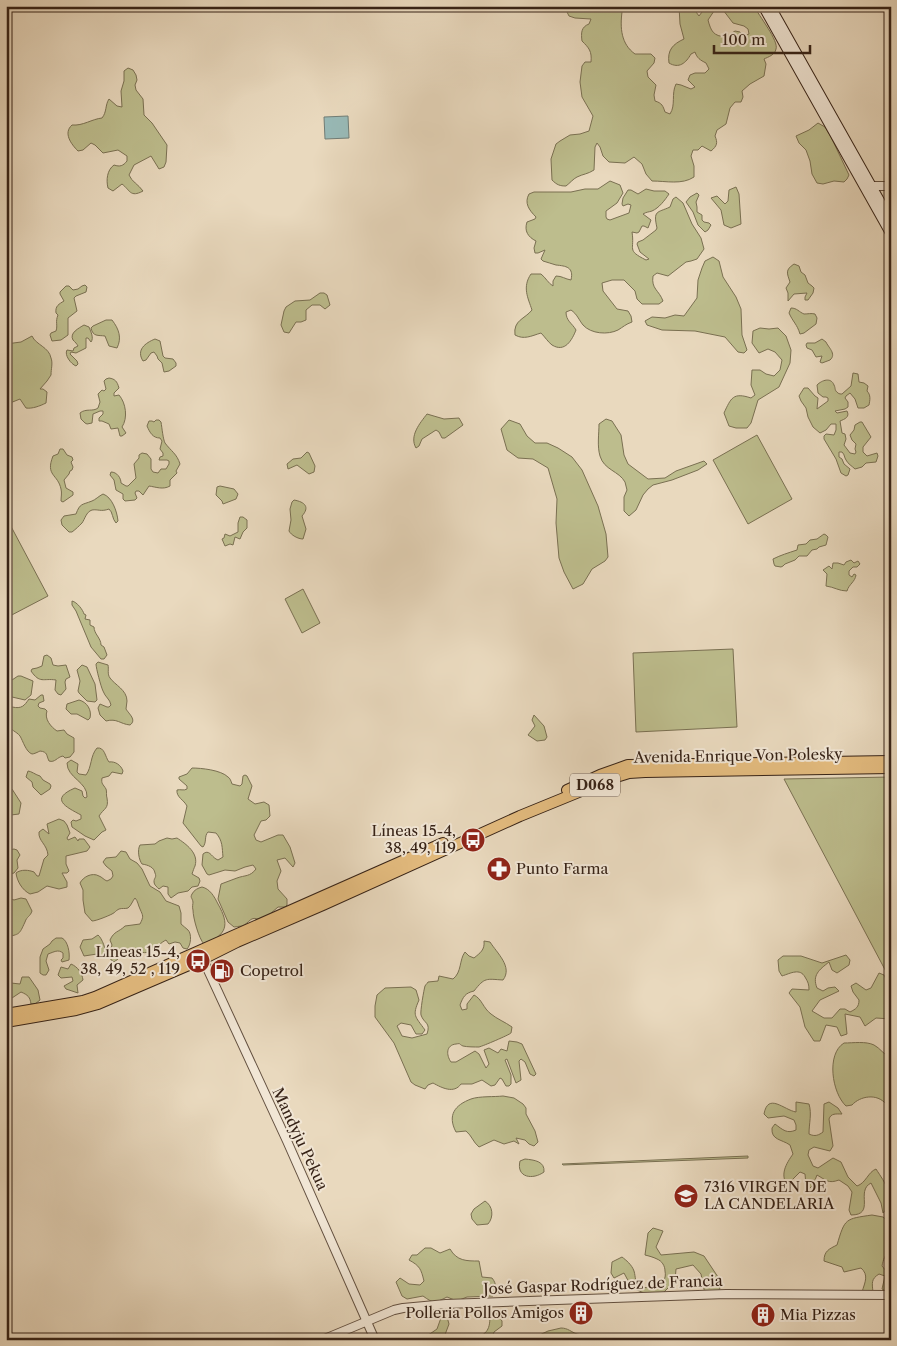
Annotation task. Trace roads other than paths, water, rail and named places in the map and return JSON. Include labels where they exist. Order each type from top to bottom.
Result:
[{"type":"main road","points":[[763,6],[867,186],[891,222]]},
{"type":"main road","points":[[770,6],[891,234]]},
{"type":"main road","name":"Avenida Enrique Von Polesky","points":[[6,1014],[83,1001],[237,942],[520,816],[621,775],[645,772],[823,766],[891,760]]},
{"type":"main road","name":"Avenida Enrique Von Polesky","points":[[823,766],[891,768]]},
{"type":"main road","name":"Avenida Enrique Von Polesky","points":[[6,1022],[86,1008],[136,988],[201,955]]},
{"type":"street","points":[[867,186],[891,186]]},
{"type":"street","name":"Mandyju Pekua","points":[[201,955],[375,1340]]},
{"type":"street","name":"José Gaspar Rodríguez de Francia","points":[[322,1340],[394,1310],[446,1304],[726,1294],[891,1295]]},
{"type":"water","points":[[348,116],[349,138],[325,139],[324,117]]},
{"type":"place","name":"Líneas 15-4, 38, 49, 119","points":[[473,840]]},
{"type":"place","name":"Punto Farma","points":[[499,869]]},
{"type":"place","name":"Líneas 15-4, 38, 49, 52 , 119","points":[[198,961]]},
{"type":"place","name":"Copetrol","points":[[222,971]]},
{"type":"place","name":"7316 VIRGEN DE LA CANDELARIA","points":[[686,1196]]},
{"type":"place","name":"Polleria Pollos Amigos","points":[[581,1313]]},
{"type":"place","name":"Mia Pizzas","points":[[763,1315]]}]
